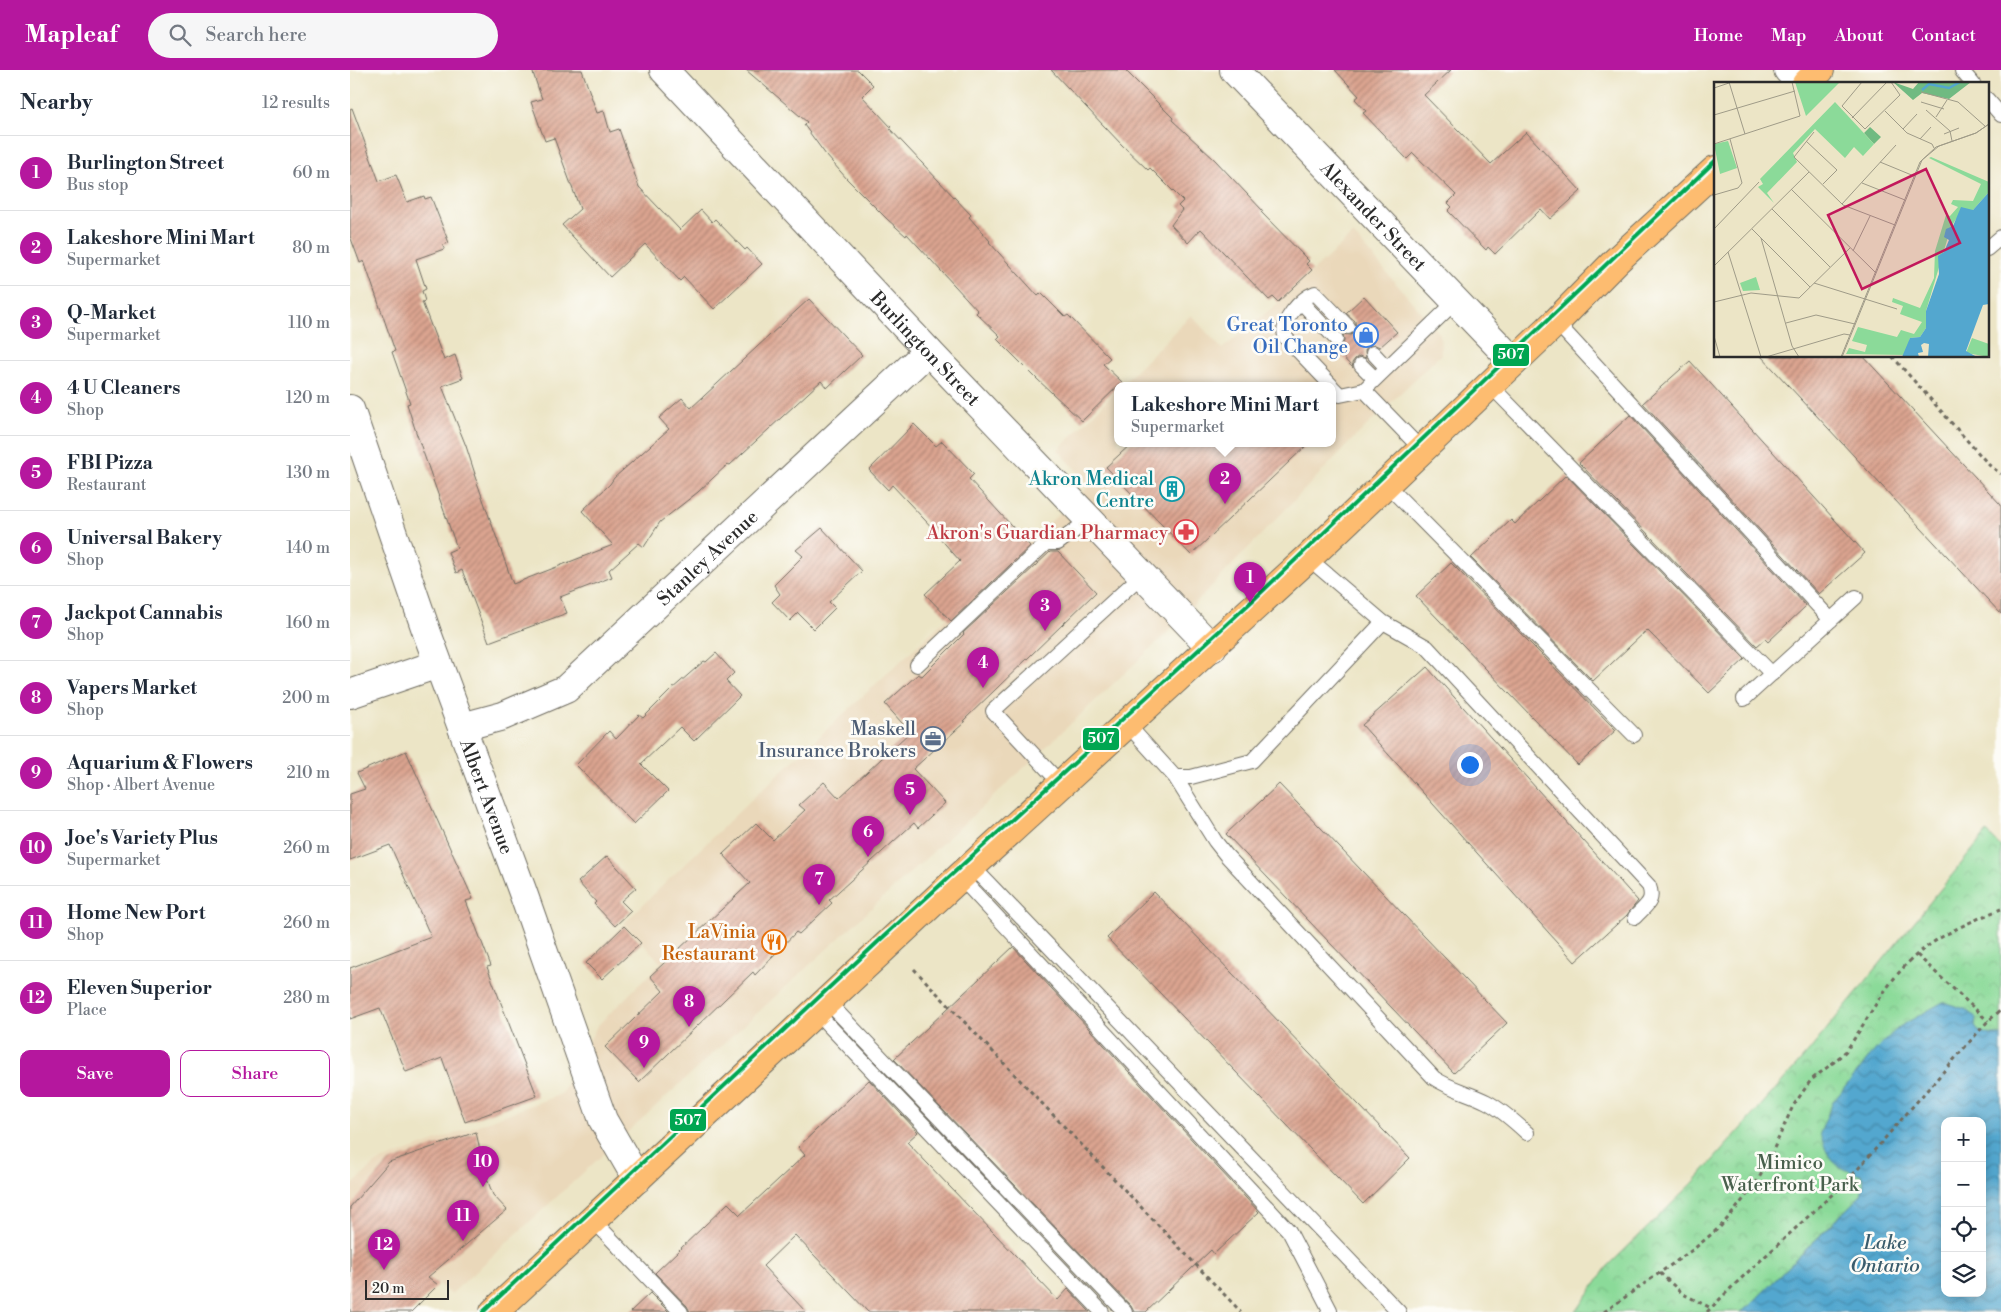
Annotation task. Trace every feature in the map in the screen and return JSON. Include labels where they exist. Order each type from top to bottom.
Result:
[{"type":"main road","points":[[1808,82],[1820,70]]},
{"type":"main road","points":[[494,1312],[966,871],[1212,648],[1556,322],[1616,261],[1714,171]]},
{"type":"street","name":"Burlington Street","points":[[664,70],[928,351],[1212,648]]},
{"type":"street","name":"Alexander Street","points":[[1234,70],[1514,362]]},
{"type":"street","points":[[1788,70],[1799,82]]},
{"type":"street","name":"Stanley Avenue","points":[[462,727],[503,716],[566,690],[928,351]]},
{"type":"street","name":"Albert Avenue","points":[[350,409],[438,664],[522,890],[603,1120],[637,1179]]},
{"type":"street","points":[[350,694],[438,664]]},
{"type":"lane","points":[[1962,71],[1972,82]]},
{"type":"lane","points":[[1988,100],[2001,115]]},
{"type":"lane","points":[[1988,248],[2001,237]]},
{"type":"lane","points":[[1328,382],[1284,334],[1285,324],[1288,317],[1314,293],[1348,327]]},
{"type":"lane","points":[[1336,390],[1340,395],[1364,390],[1456,302]]},
{"type":"lane","points":[[1302,303],[1336,339]]},
{"type":"lane","points":[[1556,322],[1831,620]]},
{"type":"lane","points":[[1374,353],[1387,368]]},
{"type":"lane","points":[[1361,365],[1375,379]]},
{"type":"lane","points":[[1490,385],[1772,674]]},
{"type":"lane","points":[[1364,390],[1422,450]]},
{"type":"lane","points":[[1386,484],[1634,735]]},
{"type":"lane","points":[[918,665],[1046,543],[1058,543],[1090,519]]},
{"type":"lane","points":[[1308,558],[1383,622],[1427,647],[1649,886],[1652,894],[1650,901],[1635,917]]},
{"type":"lane","points":[[1061,784],[993,710],[1143,574]]},
{"type":"lane","points":[[1744,699],[1856,597]]},
{"type":"lane","points":[[1175,777],[1191,776],[1252,761],[1383,622]]},
{"type":"lane","points":[[1127,724],[1175,777],[1215,841],[1226,855],[1434,1078],[1498,1109],[1528,1133]]},
{"type":"lane","points":[[966,871],[1289,1230],[1330,1310],[1328,1312]]},
{"type":"lane","points":[[966,871],[1399,1312]]},
{"type":"lane","points":[[821,1006],[1102,1312]]},
{"type":"lane","points":[[821,1006],[1125,1312]]},
{"type":"lane","points":[[593,1220],[681,1312]]},
{"type":"path","points":[[1894,358],[1989,465],[2001,474]]},
{"type":"path","points":[[1604,1312],[1701,1243],[1720,1227],[1735,1210],[1756,1183],[1766,1166],[1793,1106],[1811,1080],[1846,1051],[1885,991],[1903,968],[1937,939],[2001,909]]},
{"type":"path","points":[[1917,955],[1988,1020]]},
{"type":"path","points":[[914,969],[1241,1312]]},
{"type":"path","points":[[1708,1312],[1769,1251],[1849,1180],[1988,1020],[2001,1010]]},
{"type":"path","points":[[1660,1273],[1683,1294],[1711,1308]]},
{"type":"shaded area","points":[[1353,234],[1440,334],[1441,354],[1354,438],[1163,637],[996,794],[451,1294],[350,1215],[350,1187],[376,1163],[561,1094],[597,1026],[661,963],[624,923],[750,801],[1090,485],[1058,450],[1114,393],[1114,447],[1336,447],[1336,382],[1125,382],[1191,315],[1222,349],[1278,303]]},
{"type":"green space","name":"Mimico Waterfront Park","points":[[1987,832],[2001,847],[2001,1035],[1991,1035],[1856,1173],[1861,1174],[1864,1184],[1861,1195],[1741,1312],[1576,1312],[1607,1267],[1693,1183],[1809,1051]]},
{"type":"water","name":"Lake Ontario","points":[[1943,1002],[1965,1009],[1976,1018],[1975,1025],[1978,1031],[1991,1035],[2001,1035],[2001,1312],[1741,1312],[1861,1195],[1864,1184],[1861,1174],[1844,1169],[1833,1161],[1826,1150],[1820,1133],[1833,1102],[1876,1049],[1899,1027]]},
{"type":"building","points":[[532,70],[582,70],[597,113],[604,111],[610,132],[619,129],[639,187],[680,230],[701,210],[712,222],[715,219],[745,250],[747,248],[762,264],[714,309],[684,277],[680,281],[645,244],[610,277],[562,225],[580,209],[554,138],[545,141],[531,102],[542,99]]},
{"type":"building","points":[[746,70],[858,70],[873,85],[862,96],[891,127],[889,128],[971,215],[969,217],[989,242],[1038,296],[1041,293],[1065,317],[1068,315],[1110,358],[1103,364],[1122,382],[1114,382],[1114,390],[1082,421],[997,339],[1000,336],[976,313],[978,311],[907,234],[906,236],[887,219],[847,179],[804,125],[807,122]]},
{"type":"building","points":[[1051,70],[1125,70],[1263,211],[1261,212],[1309,261],[1306,264],[1312,270],[1278,302],[1273,297],[1269,300],[1201,229],[1188,243],[1171,225],[1182,210],[1178,206],[1183,201],[1150,168],[1148,170],[1122,145]]},
{"type":"building","points":[[1335,70],[1451,70],[1424,95],[1491,164],[1526,132],[1581,191],[1550,219],[1541,209],[1495,254],[1488,247],[1486,250],[1448,211],[1452,207],[1448,203],[1456,195],[1413,153],[1407,159],[1363,113],[1366,111],[1355,99],[1359,96]]},
{"type":"building","points":[[352,108],[379,181],[396,175],[407,202],[424,196],[425,199],[431,197],[449,243],[443,245],[444,249],[416,259],[426,289],[422,291],[425,301],[422,302],[444,360],[455,355],[463,378],[442,386],[466,446],[513,584],[613,545],[582,511],[614,478],[669,429],[659,418],[682,398],[691,408],[809,299],[862,355],[827,388],[821,381],[730,465],[728,464],[698,492],[660,522],[644,547],[639,543],[609,570],[612,577],[560,597],[567,613],[489,642],[462,570],[456,573],[448,552],[457,548],[407,404],[410,403],[392,352],[395,351],[364,261],[360,263],[350,236],[350,109]]},
{"type":"building","name":"Great Toronto Oil Change","points":[[1364,296],[1397,332],[1380,347],[1375,345],[1367,346],[1365,351],[1366,358],[1359,356],[1355,359],[1352,363],[1353,368],[1333,347],[1342,345],[1344,341],[1343,334],[1351,335],[1356,330],[1355,321],[1346,313]]},
{"type":"building","points":[[1763,358],[1865,358],[2001,505],[2001,614]]},
{"type":"building","points":[[1690,361],[1865,553],[1819,594],[1643,403]]},
{"type":"building","points":[[1630,415],[1806,606],[1768,642],[1765,639],[1757,646],[1579,463]]},
{"type":"building","points":[[914,424],[936,446],[942,441],[974,474],[969,479],[1030,546],[951,621],[925,594],[960,561],[939,535],[892,485],[888,490],[869,470]]},
{"type":"building","name":"Akron Medical Centre","points":[[1128,447],[1305,447],[1191,555],[1106,467]]},
{"type":"building","points":[[1566,475],[1745,659],[1709,693],[1647,630],[1593,681],[1471,558],[1511,520],[1515,524]]},
{"type":"building","points":[[822,528],[862,571],[829,602],[835,608],[814,629],[798,613],[790,621],[772,602],[780,594],[774,585],[803,556],[796,550]]},
{"type":"building","points":[[1050,552],[1058,552],[1096,592],[963,721],[965,722],[913,769],[945,803],[918,828],[914,823],[829,900],[832,903],[799,934],[796,932],[755,975],[753,972],[639,1082],[605,1047],[663,991],[650,976],[750,883],[723,854],[756,823],[773,840],[805,810],[799,805],[824,782],[839,798],[910,732],[885,704],[918,674],[922,676],[963,633]]},
{"type":"building","points":[[1451,563],[1616,730],[1578,765],[1416,596]]},
{"type":"building","points":[[716,653],[734,673],[726,681],[740,696],[694,741],[680,727],[641,764],[668,791],[634,824],[576,765],[609,731],[616,739],[639,715],[643,718],[672,689]]},
{"type":"building","points":[[1427,667],[1638,901],[1627,915],[1575,962],[1362,725]]},
{"type":"building","points":[[406,751],[473,899],[466,901],[491,966],[487,967],[537,1096],[465,1122],[442,1058],[406,1072],[380,1008],[350,1019],[350,968],[431,937],[390,845],[350,860],[350,794],[365,789],[357,773]]},
{"type":"building","points":[[1279,784],[1507,1023],[1454,1073],[1226,834]]},
{"type":"building","points":[[607,856],[636,888],[621,901],[631,911],[615,926],[594,904],[596,902],[578,882]]},
{"type":"building","points":[[1154,892],[1410,1158],[1363,1204],[1107,938]]},
{"type":"building","points":[[624,926],[641,943],[602,979],[586,963]]},
{"type":"building","points":[[1013,947],[1259,1212],[1214,1254],[1211,1250],[1146,1312],[1134,1312],[1131,1306],[894,1059]]},
{"type":"building","points":[[869,1080],[918,1132],[907,1142],[1058,1300],[1068,1289],[1090,1312],[868,1312],[795,1235],[763,1266],[806,1312],[690,1312],[687,1306],[655,1273],[728,1203],[740,1215],[805,1155],[798,1147]]},
{"type":"building","points":[[476,1132],[480,1150],[478,1155],[493,1195],[507,1210],[428,1277],[438,1285],[411,1312],[350,1312],[350,1207],[389,1162]]},
{"type":"building","points":[[650,1293],[669,1312],[630,1312]]},
{"type":"transit line","name":"507","points":[[483,1312],[881,939],[1250,603],[1714,162]]},
{"type":"place","name":"Great Toronto Oil Change","points":[[1366,335]]},
{"type":"place","name":"Akron Medical Centre","points":[[1172,489]]},
{"type":"place","name":"Lakeshore Mini Mart","points":[[1225,504]]},
{"type":"place","name":"Akron's Guardian Pharmacy","points":[[1186,532]]},
{"type":"place","name":"Burlington Street","points":[[1250,603]]},
{"type":"place","name":"Q-Market","points":[[1045,631]]},
{"type":"place","name":"4 U Cleaners","points":[[983,688]]},
{"type":"place","name":"Maskell Insurance Brokers","points":[[933,739]]},
{"type":"place","name":"FBI Pizza","points":[[910,815]]},
{"type":"place","name":"Universal Bakery","points":[[868,857]]},
{"type":"place","name":"Jackpot Cannabis","points":[[819,905]]},
{"type":"place","name":"LaVinia Restaurant","points":[[774,942]]},
{"type":"place","name":"Vapers Market","points":[[689,1027]]},
{"type":"place","name":"Aquarium & Flowers","points":[[644,1068]]},
{"type":"place","name":"Joe's Variety Plus","points":[[483,1187]]},
{"type":"place","name":"Home New Port","points":[[463,1241]]},
{"type":"place","name":"Eleven Superior","points":[[384,1270]]}]
